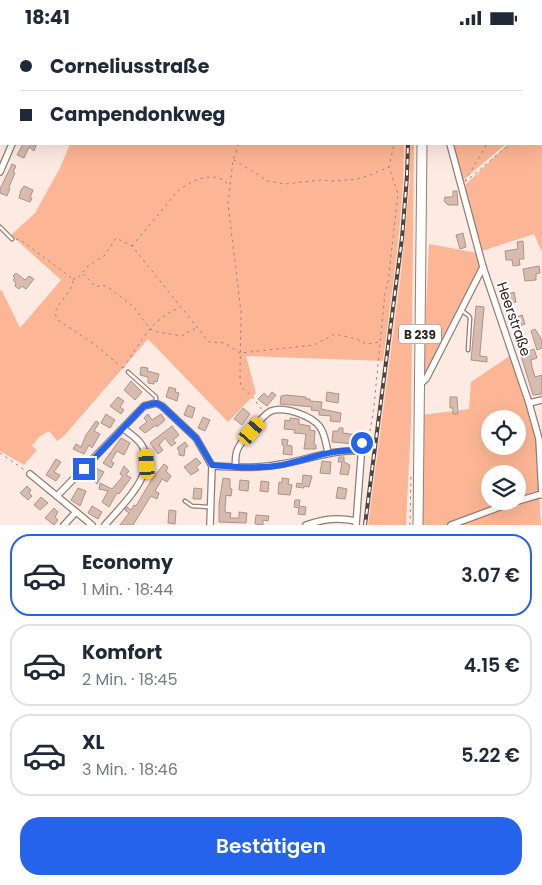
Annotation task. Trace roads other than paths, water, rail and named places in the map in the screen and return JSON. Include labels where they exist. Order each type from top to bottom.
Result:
[{"type":"main road","name":"B 239","points":[[418,525],[422,145]]},
{"type":"street","points":[[0,172],[12,145]]},
{"type":"street","name":"Heerstraße","points":[[450,145],[463,184],[483,267],[529,403],[539,439],[542,494]]},
{"type":"street","name":"Heerstraße","points":[[419,385],[426,379],[483,267]]},
{"type":"street","points":[[529,403],[542,400]]},
{"type":"street","points":[[57,496],[124,429],[144,406],[156,403],[162,406],[196,438],[212,465],[210,525]]},
{"type":"street","points":[[235,467],[236,452],[240,445],[267,414],[275,410],[308,416],[320,427],[324,434],[328,453]]},
{"type":"street","points":[[105,525],[139,484],[147,464],[146,453],[141,443],[124,429]]},
{"type":"street","points":[[306,525],[324,519],[343,519],[356,523],[364,451],[362,443]]},
{"type":"street","points":[[212,465],[247,468],[280,465],[345,449],[364,451]]},
{"type":"street","points":[[30,474],[92,525]]},
{"type":"street","points":[[526,498],[542,494]]},
{"type":"street","points":[[451,525],[492,510]]},
{"type":"street","points":[[64,525],[76,512]]},
{"type":"lane","points":[[0,227],[12,239]]},
{"type":"lane","points":[[461,310],[470,318],[468,350]]},
{"type":"lane","points":[[128,372],[156,397],[156,403]]},
{"type":"lane","points":[[185,501],[192,506],[211,507]]},
{"type":"railway","points":[[365,525],[402,238],[408,145]]}]
